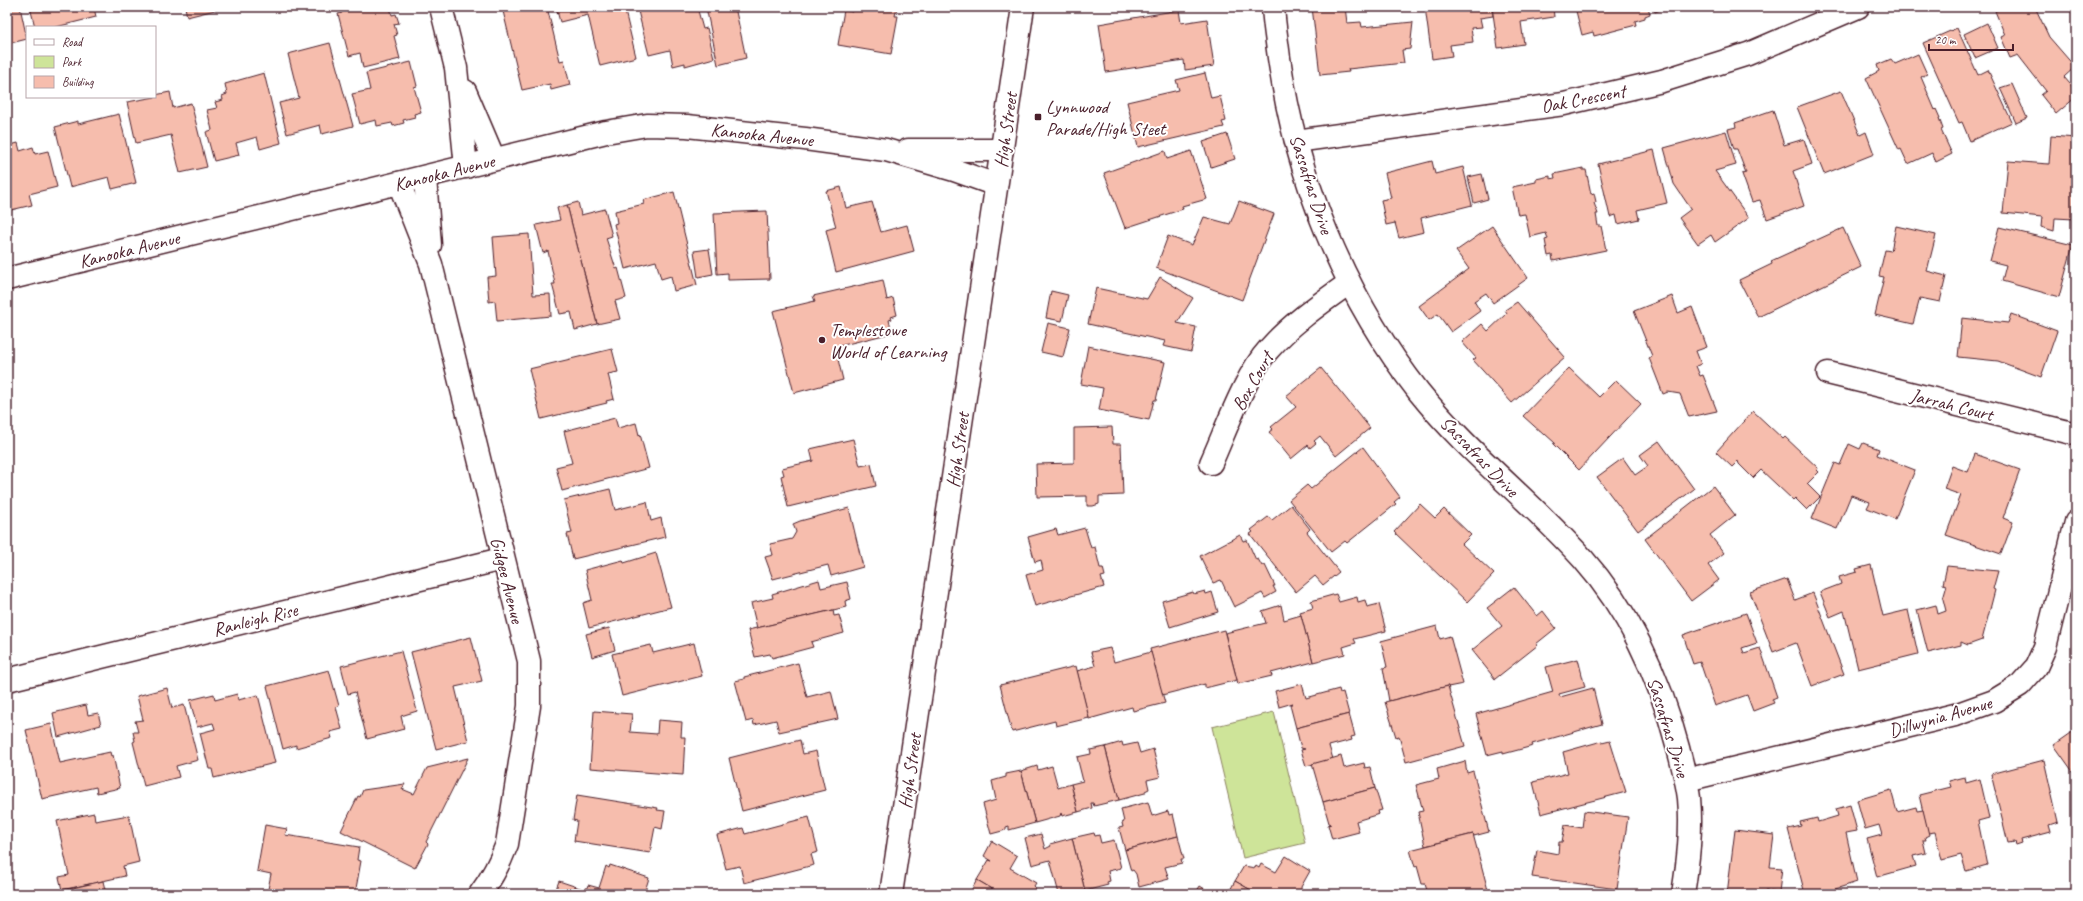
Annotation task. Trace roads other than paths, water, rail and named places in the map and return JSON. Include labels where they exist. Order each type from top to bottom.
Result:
[{"type":"street","points":[[441,7],[456,68],[466,167]]},
{"type":"street","name":"High Street","points":[[891,894],[1023,7]]},
{"type":"street","name":"Sassafras Drive","points":[[1273,7],[1283,82],[1296,141],[1323,224],[1349,283],[1384,340],[1419,391],[1469,448],[1583,559],[1615,601],[1636,635],[1656,677],[1672,724],[1686,780],[1690,826],[1683,894]]},
{"type":"street","name":"Oak Crescent","points":[[1296,141],[1564,104],[1662,81],[1748,54],[1858,7]]},
{"type":"street","points":[[456,68],[494,160]]},
{"type":"street","name":"Kanooka Avenue","points":[[7,279],[606,132],[647,125],[702,128],[886,150],[1002,150]]},
{"type":"street","name":"Kanooka Avenue","points":[[886,150],[954,170],[996,185]]},
{"type":"street","name":"Gidgee Avenue","points":[[425,177],[431,264]]},
{"type":"street","name":"Gidgee Avenue","points":[[399,183],[431,264],[502,559],[529,662],[530,698],[507,844],[500,863],[490,881],[480,894]]},
{"type":"street","name":"Box Court","points":[[1211,463],[1251,375],[1268,349],[1298,320],[1349,283]]},
{"type":"street","name":"Jarrah Court","points":[[1828,373],[2076,434]]},
{"type":"street","name":"Dillwynia Avenue","points":[[1686,780],[1955,715],[1994,702],[2020,685],[2036,667],[2045,647],[2076,522]]},
{"type":"street","name":"Ranleigh Rise","points":[[7,680],[502,559]]},
{"type":"place","name":"Lynnwood Parade/High Steet","points":[[1038,117]]},
{"type":"place","name":"Templestowe World of Learning","points":[[822,340]]}]
